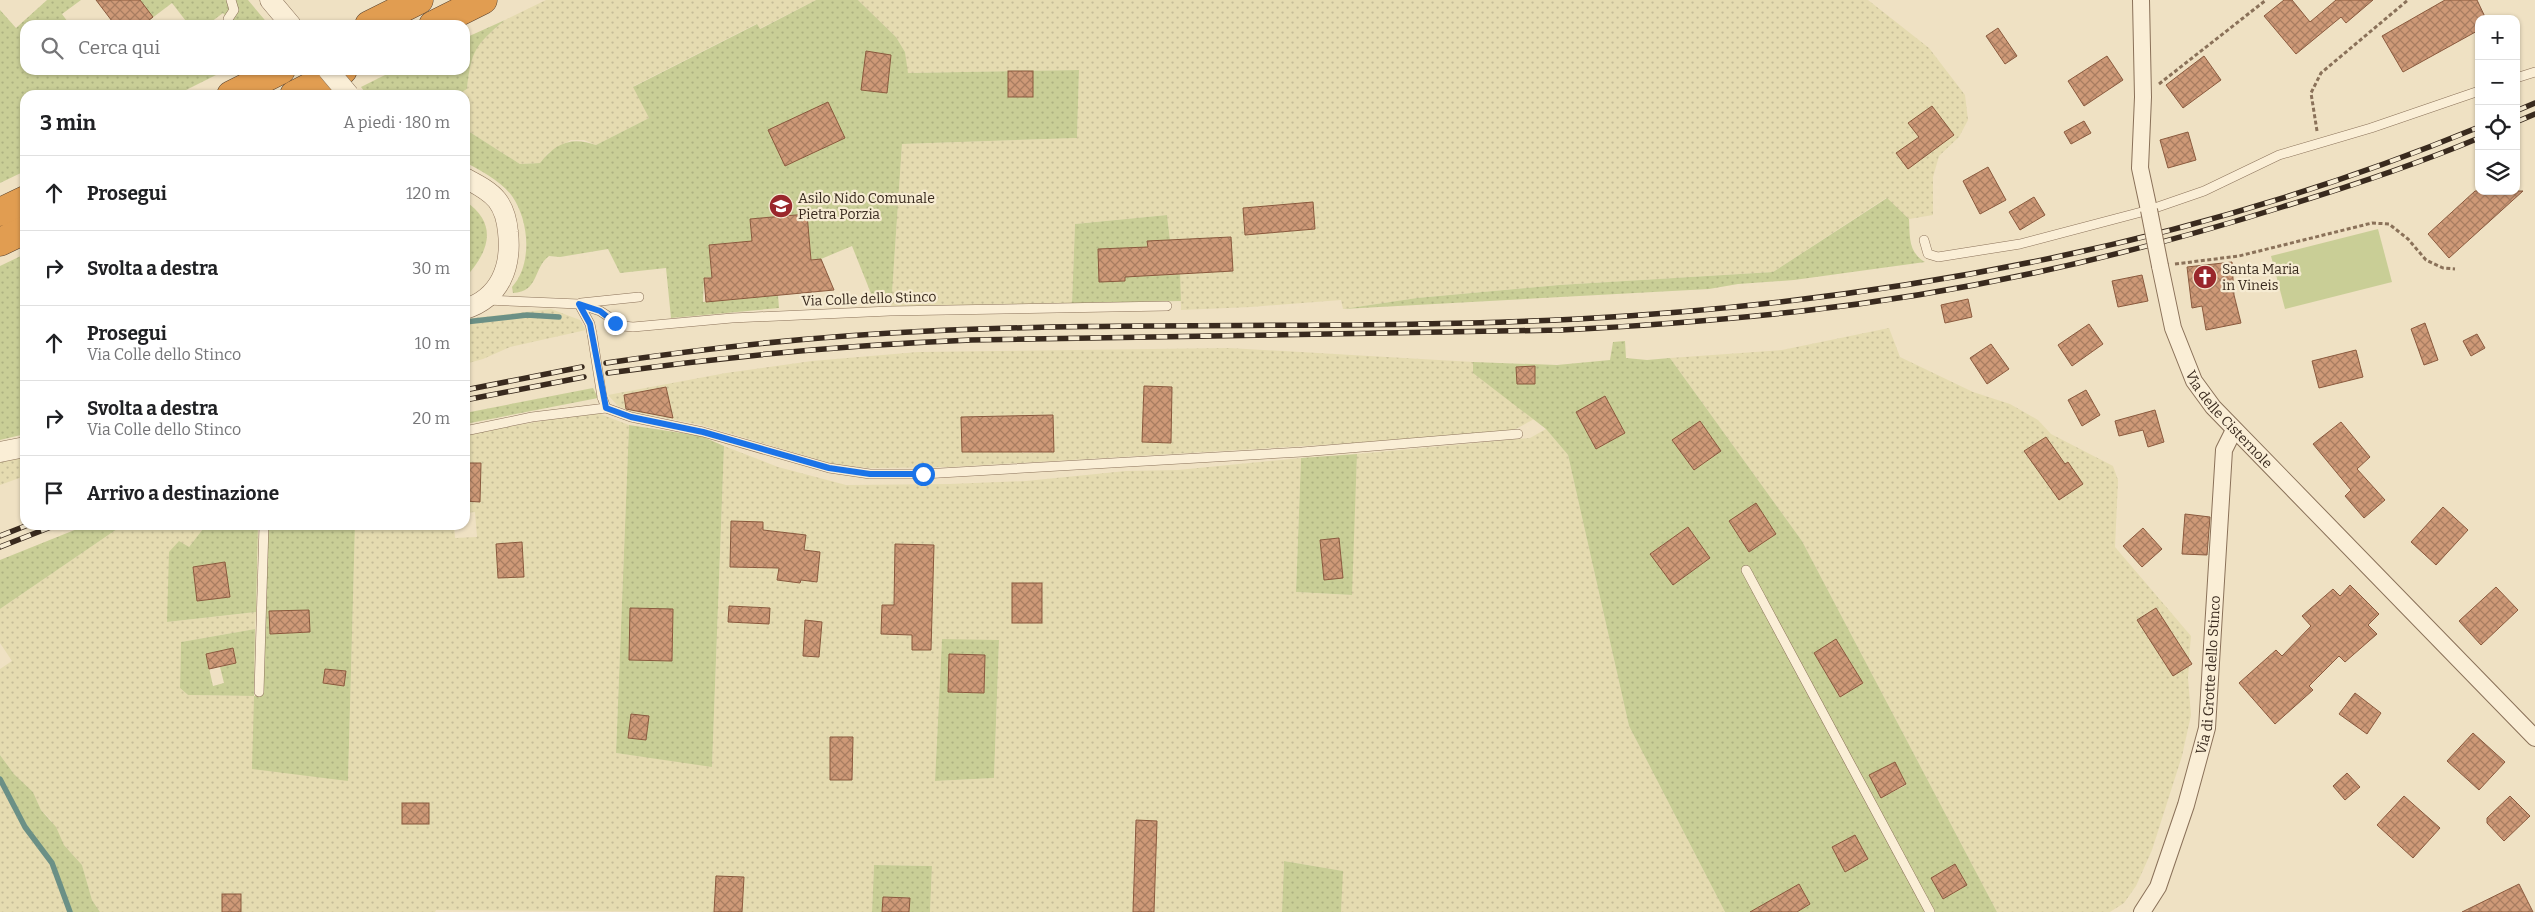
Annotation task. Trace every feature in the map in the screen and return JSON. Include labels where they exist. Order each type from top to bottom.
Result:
[{"type":"highway","points":[[380,20],[419,0]]},
{"type":"highway","points":[[443,20],[483,0]]},
{"type":"highway","points":[[241,90],[271,75]]},
{"type":"highway","points":[[304,90],[334,75]]},
{"type":"highway","points":[[0,212],[20,202]]},
{"type":"highway","points":[[0,242],[20,232]]},
{"type":"street","name":"Via delle Cisternole","points":[[2141,0],[2143,97],[2140,168],[2173,328],[2194,382],[2234,430],[2535,738]]},
{"type":"street","points":[[274,4],[287,20]]},
{"type":"street","points":[[332,75],[345,90]]},
{"type":"street","points":[[470,181],[484,188],[496,199],[502,209],[508,231],[509,252],[506,272],[495,290],[483,300],[470,306]]},
{"type":"street","name":"Via di Grotte dello Stinco","points":[[2142,912],[2158,887],[2186,805],[2207,728],[2224,450],[2234,430]]},
{"type":"street","points":[[0,452],[20,448]]},
{"type":"lane","points":[[228,19],[234,10],[231,0]]},
{"type":"lane","points":[[2520,77],[2535,72]]},
{"type":"lane","points":[[1924,240],[1928,254],[1942,256],[2020,244],[2150,210],[2204,190],[2279,155],[2475,92]]},
{"type":"lane","points":[[606,408],[602,397],[590,324],[579,304],[639,297]]},
{"type":"lane","name":"Via Colle dello Stinco","points":[[483,300],[579,304],[600,311],[623,326],[633,327],[732,318],[890,311],[1167,306]]},
{"type":"lane","points":[[470,430],[532,417],[606,408],[631,417],[703,432],[819,466],[850,472],[885,475],[1302,452],[1518,434]]},
{"type":"lane","points":[[259,692],[264,530]]},
{"type":"lane","points":[[1746,570],[1930,912]]},
{"type":"path","points":[[2143,97],[2266,0]]},
{"type":"path","points":[[2319,143],[2311,93],[2321,73],[2408,0]]},
{"type":"path","points":[[2160,266],[2239,256],[2372,223],[2389,224],[2408,239],[2426,260],[2443,268],[2455,269]]},
{"type":"shaded area","points":[[546,0],[816,0],[759,29],[756,24],[634,86],[649,118],[596,145],[584,140],[571,140],[548,153],[540,163],[520,164],[470,132],[470,90],[465,90],[468,75],[470,75],[470,59],[483,39],[505,20]]},
{"type":"shaded area","points":[[858,0],[1868,0],[1929,48],[1965,95],[1968,120],[1959,137],[1939,156],[1933,177],[1933,215],[1909,219],[1886,198],[1773,272],[1559,285],[1417,298],[1343,309],[1341,300],[1181,310],[1179,240],[1170,240],[1167,215],[1075,224],[1072,303],[891,306],[902,144],[1077,138],[1079,70],[907,73],[905,52],[896,37]]},
{"type":"shaded area","points":[[551,309],[580,320],[586,330],[510,347],[470,363],[470,318]]},
{"type":"shaded area","points":[[1889,328],[1900,357],[1973,392],[2010,404],[2038,420],[2051,434],[2113,466],[2118,480],[2115,547],[2191,636],[2189,659],[2192,664],[2189,666],[2188,678],[2191,715],[2182,756],[2152,850],[2136,886],[2124,903],[2110,912],[1997,912],[1802,541],[1670,358],[1782,350]]},
{"type":"shaded area","points":[[1229,348],[1473,362],[1474,373],[1534,419],[1514,430],[1356,443],[951,467],[870,468],[837,465],[701,425],[630,411],[618,406],[608,395],[726,373],[812,361],[918,352]],"holes":[[[1144,387],[1172,387],[1171,443],[1142,442]],[[1053,415],[1054,452],[1022,453],[1021,416]],[[998,416],[998,451],[962,452],[961,417]]]},
{"type":"shaded area","points":[[595,412],[629,425],[616,753],[712,766],[724,446],[778,467],[846,485],[1026,481],[1126,471],[1178,470],[1301,458],[1296,592],[1351,595],[1357,454],[1530,438],[1546,429],[1568,455],[1629,726],[1725,912],[1341,912],[1342,871],[1284,861],[1282,912],[1155,912],[1154,910],[1133,910],[1133,912],[930,912],[932,866],[874,865],[872,912],[742,912],[744,877],[716,876],[714,912],[436,910],[435,912],[100,912],[92,900],[82,865],[64,845],[50,819],[41,810],[33,792],[14,774],[0,755],[0,669],[12,661],[0,643],[0,609],[116,530],[202,530],[189,547],[167,622],[256,612],[255,629],[181,642],[180,688],[188,695],[254,696],[348,781],[355,530],[454,530],[455,538],[477,537],[475,512],[470,512],[470,501],[480,501],[481,464],[470,463],[470,433]],"holes":[[[731,521],[763,522],[762,568],[730,567]],[[783,533],[806,535],[804,550],[820,552],[817,582],[801,580],[800,583],[777,580]],[[895,544],[933,545],[931,650],[912,650],[912,635],[881,634],[882,605],[894,605]],[[1013,583],[1042,583],[1042,623],[1013,623]],[[729,606],[770,608],[769,624],[728,622]],[[805,621],[822,622],[819,657],[803,656]],[[942,640],[999,641],[994,778],[935,781]],[[830,737],[853,737],[852,780],[830,779]],[[402,803],[429,824],[402,824]],[[1135,820],[1157,821],[1154,896],[1133,896]]]},
{"type":"shaded area","points":[[20,452],[20,478],[0,485],[0,458]]},
{"type":"shaded area","points":[[0,779],[25,827],[52,863],[70,912],[0,912]]},
{"type":"green space","points":[[47,0],[81,0],[62,14],[66,20],[25,20]]},
{"type":"green space","points":[[96,0],[248,0],[265,20],[229,20],[223,13],[214,20],[185,20],[172,3],[150,20],[134,20]]},
{"type":"green space","points":[[816,0],[858,0],[896,37],[905,52],[908,73],[1079,70],[1077,138],[902,144],[892,293],[881,294],[877,298],[872,296],[852,246],[821,259],[811,260],[806,214],[750,219],[753,252],[741,274],[738,242],[709,245],[712,277],[704,278],[703,302],[778,295],[779,308],[671,318],[666,268],[620,273],[608,249],[560,257],[549,256],[540,267],[532,284],[521,292],[513,293],[512,287],[519,277],[526,254],[525,229],[522,217],[512,196],[502,186],[470,165],[470,132],[520,164],[540,163],[552,150],[572,141],[596,145],[649,118],[633,87],[757,24],[760,29]]},
{"type":"green space","points":[[0,10],[16,28],[20,24],[20,75],[216,75],[186,90],[20,90],[20,173],[0,183]]},
{"type":"green space","points":[[505,20],[481,43],[470,66],[470,36]]},
{"type":"green space","points":[[385,75],[469,75],[465,90],[363,90],[361,87]]},
{"type":"green space","points":[[1887,198],[1909,219],[1910,238],[1913,249],[1915,254],[1925,262],[1794,280],[1738,284],[1709,289],[1343,309],[1417,298],[1559,285],[1773,272]]},
{"type":"green space","points":[[470,205],[483,219],[487,238],[485,248],[470,272]]},
{"type":"green space","points":[[1167,215],[1170,240],[1179,239],[1181,301],[1072,303],[1075,224]]},
{"type":"green space","points":[[2378,229],[2392,282],[2285,309],[2271,256]]},
{"type":"green space","points":[[20,256],[20,435],[0,440],[0,266]]},
{"type":"green space","points":[[1625,341],[1626,358],[1647,360],[1670,358],[1802,541],[1997,912],[1797,912],[1810,904],[1799,884],[1764,904],[1769,912],[1725,912],[1629,726],[1568,455],[1546,429],[1473,373],[1473,362],[1557,365],[1610,360],[1613,342]],"holes":[[[1605,396],[1625,433],[1596,449],[1576,412]],[[1700,421],[1721,451],[1694,470],[1673,441]],[[1756,504],[1776,534],[1749,552],[1729,521]],[[1688,527],[1710,558],[1673,585],[1651,553]],[[1837,640],[1863,683],[1840,697],[1814,653]],[[1894,762],[1906,785],[1881,798]],[[1855,835],[1868,859],[1845,871],[1832,847]],[[1955,864],[1967,885],[1943,899],[1931,878]]]},
{"type":"green space","points":[[593,388],[598,398],[470,423],[470,412]]},
{"type":"green space","points":[[629,425],[701,436],[724,446],[712,767],[616,753]],"holes":[[[631,608],[673,610],[672,661],[629,660]],[[631,714],[648,716],[646,740],[628,738]]]},
{"type":"green space","points":[[1357,454],[1352,595],[1296,592],[1301,458]],"holes":[[[1339,538],[1343,577],[1324,580],[1320,540]]]},
{"type":"green space","points":[[75,530],[116,530],[0,609],[0,560]]},
{"type":"green space","points":[[202,530],[258,530],[256,612],[167,622],[169,552],[179,541],[189,547]],"holes":[[[225,563],[230,597],[197,601],[193,567]]]},
{"type":"green space","points":[[268,530],[355,530],[348,781],[252,769],[254,696],[262,696]],"holes":[[[309,610],[310,632],[270,634],[269,611]],[[325,669],[346,671],[344,685],[323,683]]]},
{"type":"green space","points":[[255,629],[254,696],[188,695],[180,688],[181,642]],"holes":[[[233,648],[236,663],[220,667],[224,683],[213,686],[206,654]]]},
{"type":"green space","points":[[942,639],[999,640],[994,778],[935,781]],"holes":[[[949,654],[985,655],[984,693],[949,692]]]},
{"type":"green space","points":[[0,755],[14,774],[33,792],[41,810],[56,827],[64,845],[82,865],[92,900],[100,912],[70,912],[52,863],[25,827],[0,779]]},
{"type":"green space","points":[[1284,861],[1343,871],[1341,912],[1282,912]]},
{"type":"green space","points":[[874,865],[932,866],[930,912],[909,912],[910,898],[883,897],[882,912],[872,912]]},
{"type":"building","points":[[96,0],[140,0],[153,17],[149,20],[111,20]]},
{"type":"building","points":[[2284,0],[2292,0],[2310,22],[2336,0],[2373,0],[2346,23],[2341,17],[2296,54],[2264,16]]},
{"type":"building","points":[[2445,0],[2477,0],[2484,15],[2475,15],[2475,32],[2403,72],[2382,36]]},
{"type":"building","points":[[1998,28],[2017,56],[2005,64],[1986,36]]},
{"type":"building","points":[[866,51],[891,55],[887,93],[861,90]]},
{"type":"building","points":[[2107,56],[2123,80],[2084,106],[2068,81]]},
{"type":"building","points":[[2204,56],[2221,80],[2183,108],[2166,85]]},
{"type":"building","points":[[1008,71],[1033,71],[1033,97],[1008,97]]},
{"type":"building","points":[[828,102],[845,138],[785,166],[768,130]]},
{"type":"building","points":[[1932,106],[1954,135],[1908,169],[1896,153],[1919,137],[1908,123]]},
{"type":"building","points":[[2084,121],[2091,133],[2071,144],[2064,132]]},
{"type":"building","points":[[2188,132],[2196,160],[2168,168],[2160,140]]},
{"type":"building","points":[[1988,167],[2006,200],[1980,214],[1963,181]]},
{"type":"building","points":[[2475,191],[2475,195],[2519,195],[2449,258],[2428,234]]},
{"type":"building","points":[[2034,197],[2045,215],[2020,230],[2009,212]]},
{"type":"building","points":[[1313,202],[1315,229],[1245,235],[1243,208]]},
{"type":"building","points":[[807,214],[811,260],[821,259],[834,290],[706,302],[704,278],[712,278],[709,245],[752,241],[750,219]]},
{"type":"building","points":[[1231,237],[1233,271],[1125,277],[1125,281],[1099,282],[1098,249],[1148,247],[1147,241]]},
{"type":"building","points":[[2232,262],[2234,295],[2241,323],[2206,330],[2202,306],[2192,308],[2187,267]]},
{"type":"building","points":[[2142,275],[2148,301],[2118,307],[2112,281]]},
{"type":"building","points":[[1968,299],[1972,317],[1945,323],[1941,305]]},
{"type":"building","points":[[2425,323],[2438,360],[2424,365],[2411,329]]},
{"type":"building","points":[[2089,324],[2103,344],[2072,366],[2058,345]]},
{"type":"building","points":[[2477,334],[2485,348],[2471,356],[2463,341]]},
{"type":"building","points":[[1991,344],[2009,369],[1987,384],[1970,358]]},
{"type":"building","points":[[2356,350],[2363,377],[2319,388],[2312,361]]},
{"type":"building","points":[[1535,366],[1535,384],[1517,384],[1516,367]]},
{"type":"building","points":[[1144,386],[1172,387],[1171,443],[1142,442]]},
{"type":"building","points":[[666,387],[673,418],[626,409],[624,395]]},
{"type":"building","points":[[2086,390],[2100,415],[2082,426],[2068,400]]},
{"type":"building","points":[[1605,396],[1625,433],[1596,449],[1576,412]]},
{"type":"building","points":[[2155,410],[2164,442],[2148,447],[2143,430],[2119,436],[2115,421]]},
{"type":"building","points":[[1053,415],[1054,452],[962,452],[961,417]]},
{"type":"building","points":[[1700,421],[1721,451],[1694,470],[1672,440]]},
{"type":"building","points":[[2341,422],[2370,457],[2357,469],[2385,500],[2364,518],[2345,496],[2351,490],[2313,444]]},
{"type":"building","points":[[2046,437],[2065,464],[2068,462],[2083,484],[2059,500],[2024,451]]},
{"type":"building","points":[[470,463],[481,463],[480,502],[470,501]]},
{"type":"building","points":[[1756,503],[1776,534],[1749,552],[1729,521]]},
{"type":"building","points":[[2443,507],[2468,530],[2436,565],[2411,542]]},
{"type":"building","points":[[2185,514],[2210,517],[2207,555],[2182,554]]},
{"type":"building","points":[[731,521],[763,522],[763,530],[806,535],[804,550],[820,552],[817,582],[801,580],[800,583],[777,580],[779,568],[730,567]]},
{"type":"building","points":[[1688,527],[1710,558],[1673,585],[1650,554]]},
{"type":"building","points":[[2143,528],[2162,549],[2142,567],[2123,546]]},
{"type":"building","points":[[1339,538],[1343,578],[1324,580],[1320,540]]},
{"type":"building","points":[[522,542],[524,577],[498,578],[496,544]]},
{"type":"building","points":[[895,544],[934,545],[931,650],[912,650],[912,635],[881,634],[882,605],[894,605]]},
{"type":"building","points":[[225,562],[230,597],[197,601],[193,567]]},
{"type":"building","points":[[1012,583],[1042,583],[1042,623],[1012,623]]},
{"type":"building","points":[[2350,585],[2379,614],[2368,625],[2377,634],[2345,662],[2339,656],[2309,686],[2313,690],[2275,724],[2239,683],[2276,650],[2282,656],[2311,626],[2302,616],[2333,589],[2340,596]]},
{"type":"building","points":[[2496,587],[2518,610],[2481,645],[2459,621]]},
{"type":"building","points":[[729,606],[770,608],[769,624],[728,622]]},
{"type":"building","points":[[630,608],[673,609],[672,661],[629,660]]},
{"type":"building","points":[[2156,608],[2192,664],[2173,676],[2137,620]]},
{"type":"building","points":[[309,610],[310,632],[270,634],[269,611]]},
{"type":"building","points":[[805,620],[822,622],[819,657],[803,656]]},
{"type":"building","points":[[1836,639],[1863,683],[1840,697],[1814,653]]},
{"type":"building","points":[[233,648],[236,663],[209,669],[206,654]]},
{"type":"building","points":[[949,654],[985,655],[984,693],[948,692]]},
{"type":"building","points":[[325,669],[346,671],[344,686],[323,683]]},
{"type":"building","points":[[2355,693],[2381,713],[2367,734],[2339,714]]},
{"type":"building","points":[[631,714],[649,716],[646,740],[628,738]]},
{"type":"building","points":[[2473,733],[2505,762],[2479,790],[2447,761]]},
{"type":"building","points":[[830,737],[853,737],[852,780],[830,780]]},
{"type":"building","points":[[1895,762],[1906,784],[1881,798],[1869,775]]},
{"type":"building","points":[[2347,773],[2360,787],[2345,800],[2333,786]]},
{"type":"building","points":[[2404,796],[2440,828],[2413,858],[2377,825]]},
{"type":"building","points":[[2510,796],[2530,816],[2504,841],[2487,823],[2487,818]]},
{"type":"building","points":[[402,803],[429,803],[429,824],[402,824]]},
{"type":"building","points":[[1136,820],[1157,821],[1154,912],[1133,912]]},
{"type":"building","points":[[1855,835],[1868,859],[1845,872],[1832,847]]},
{"type":"building","points":[[1955,864],[1967,885],[1943,899],[1931,878]]},
{"type":"building","points":[[716,876],[744,877],[742,912],[714,912]]},
{"type":"building","points":[[1799,884],[1810,904],[1797,912],[1750,912]]},
{"type":"building","points":[[2519,884],[2533,912],[2462,912]]},
{"type":"building","points":[[222,894],[241,894],[241,912],[222,912]]},
{"type":"building","points":[[883,897],[910,898],[909,912],[882,912]]},
{"type":"waterway","points":[[470,321],[527,315],[559,317]]},
{"type":"waterway","points":[[0,779],[25,827],[52,863],[70,912]]},
{"type":"railway","points":[[2520,109],[2535,103]]},
{"type":"railway","points":[[2520,120],[2535,114]]},
{"type":"railway","points":[[606,363],[767,343],[888,333],[1091,326],[1497,322],[1578,319],[1694,311],[1809,299],[1923,282],[2037,261],[2149,236],[2261,205],[2371,169],[2475,129]]},
{"type":"railway","points":[[608,373],[789,352],[925,342],[1561,330],[1651,325],[1802,311],[1924,294],[2045,271],[2105,257],[2223,225],[2307,199],[2475,140]]},
{"type":"railway","points":[[470,389],[582,367]]},
{"type":"railway","points":[[470,399],[584,377]]},
{"type":"railway","points":[[0,536],[20,528]]},
{"type":"railway","points":[[0,547],[43,530]]},
{"type":"place","name":"Asilo Nido Comunale Pietra Porzia","points":[[781,206]]},
{"type":"place","name":"Santa Maria in Vineis","points":[[2205,277]]},
{"type":"route","points":[[615,323],[600,311],[579,304],[590,324],[602,397],[606,408],[631,417],[703,432],[799,461],[829,468],[870,474],[923,474]]}]
